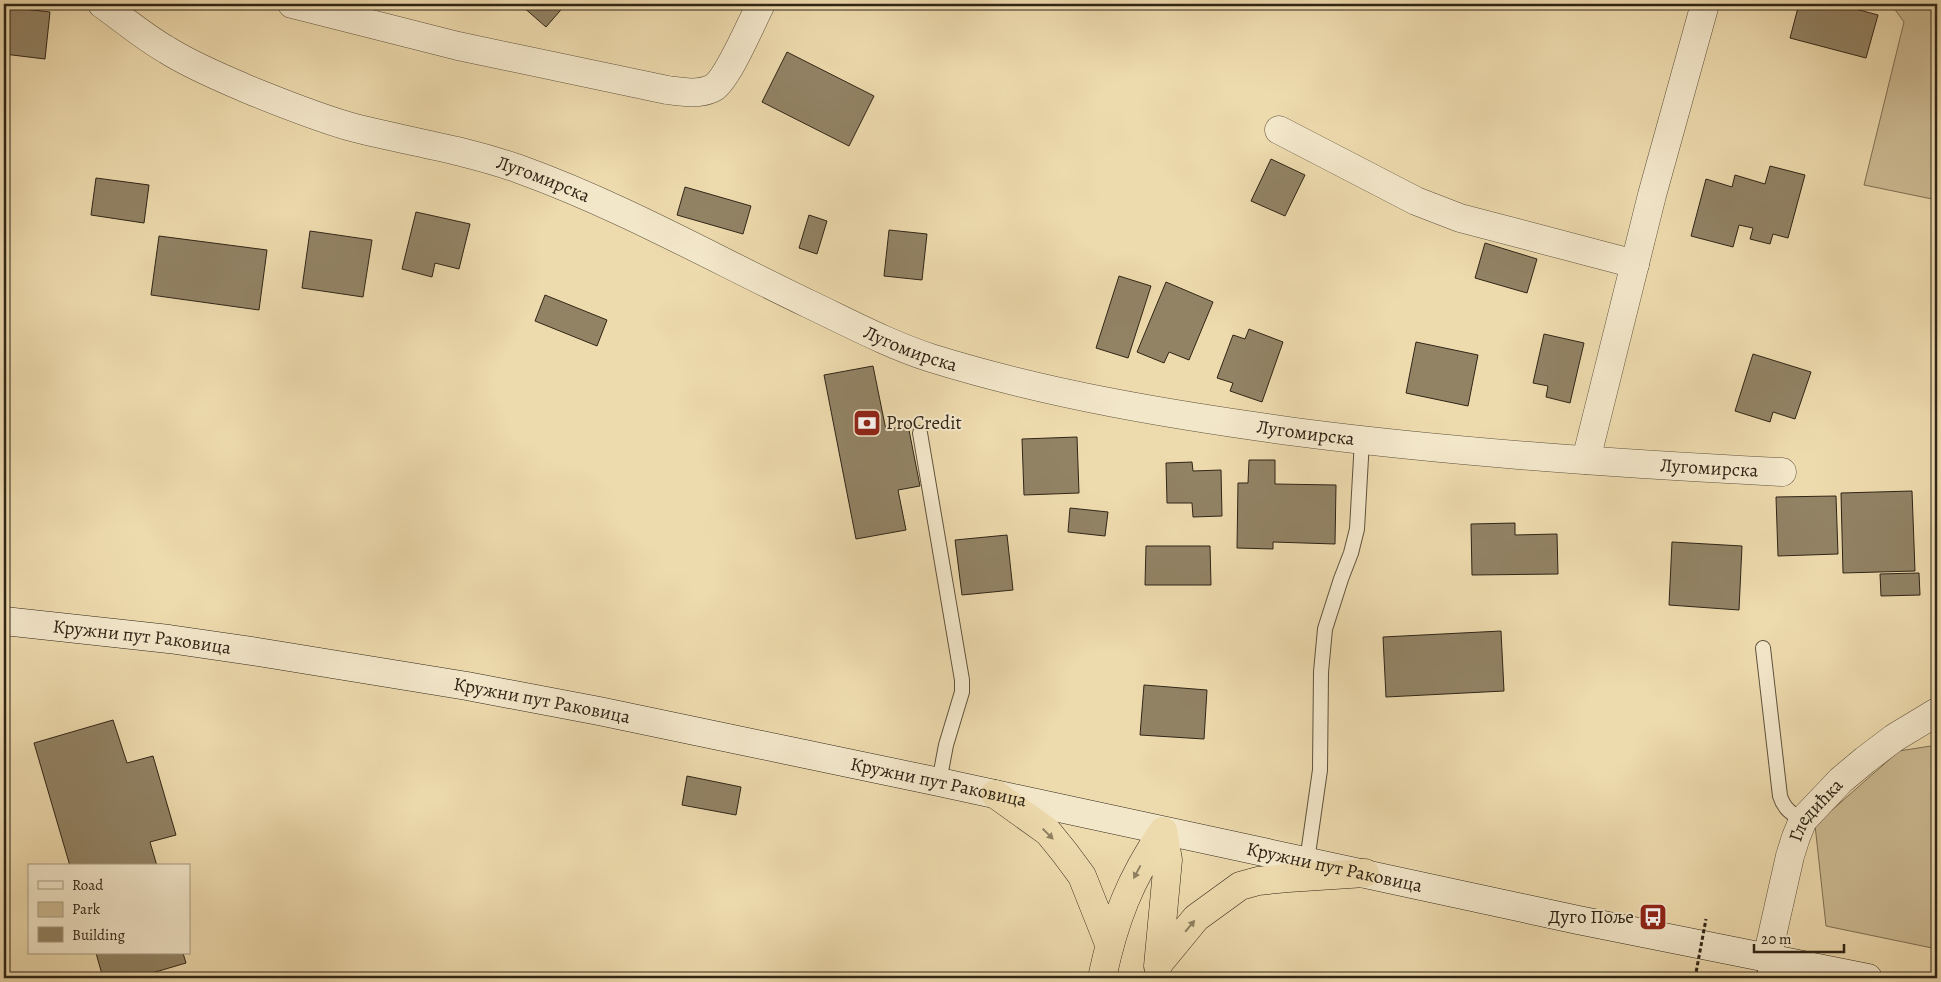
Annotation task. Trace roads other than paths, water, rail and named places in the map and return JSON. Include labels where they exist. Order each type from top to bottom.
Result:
[{"type":"highway","points":[[996,794],[1048,832],[1065,853],[1082,876],[1109,944]]},
{"type":"highway","points":[[1102,978],[1109,944],[1126,896],[1144,860],[1163,831]]},
{"type":"highway","points":[[1157,971],[1168,860],[1163,831]]},
{"type":"highway","points":[[1157,971],[1196,918],[1240,886],[1258,881],[1365,873]]},
{"type":"street","name":"Лугомирска","points":[[102,4],[167,50],[217,76],[292,107],[351,126],[478,156],[521,170],[593,199],[872,335],[922,355],[1042,389],[1204,420],[1362,440],[1466,451],[1651,466],[1782,472]]},
{"type":"street","points":[[292,4],[492,53],[667,90],[692,93],[714,87],[727,71],[761,4]]},
{"type":"street","points":[[1586,460],[1652,195],[1705,4]]},
{"type":"street","points":[[1278,130],[1416,201],[1460,218],[1635,264]]},
{"type":"street","name":"Кружни пут Раковица","points":[[4,621],[169,639],[467,686],[599,711],[1365,873],[1578,920],[1766,968],[1868,978]]},
{"type":"street","name":"Гледићка","points":[[1766,968],[1790,856],[1803,820],[1841,780],[1865,760],[1894,738],[1937,712]]},
{"type":"lane","points":[[920,433],[962,680],[962,692],[946,745],[939,782]]},
{"type":"lane","points":[[1307,861],[1320,770],[1321,672],[1326,629],[1357,529],[1362,440]]},
{"type":"lane","points":[[1763,648],[1780,796],[1791,814],[1803,820]]},
{"type":"place","name":"ProCredit","points":[[867,423]]},
{"type":"place","name":"Дуго Поље","points":[[1653,917]]}]
